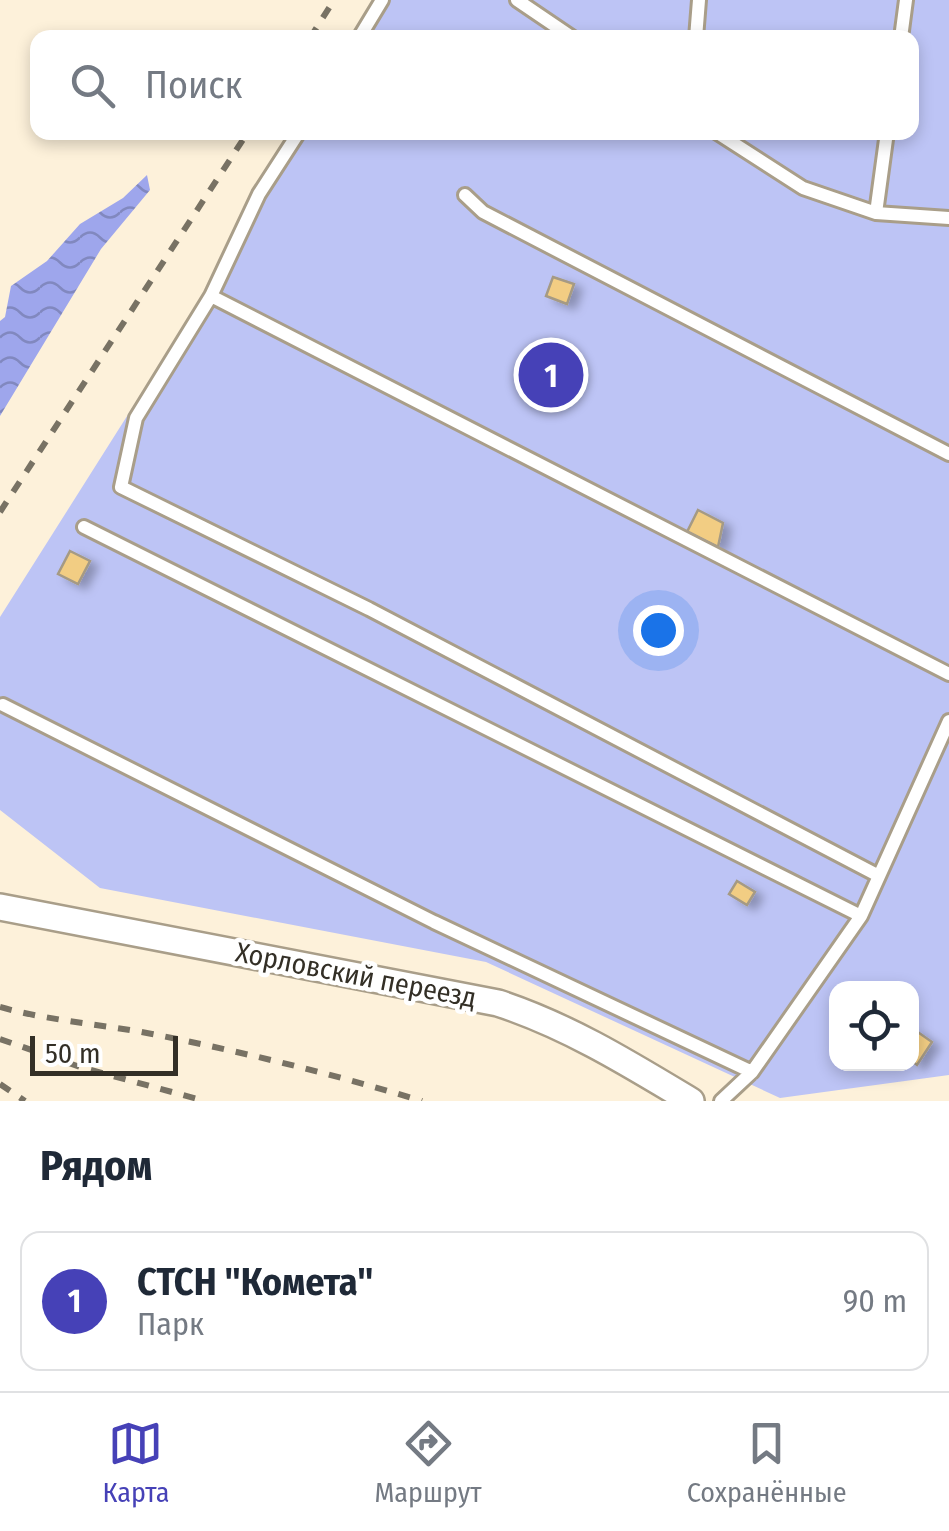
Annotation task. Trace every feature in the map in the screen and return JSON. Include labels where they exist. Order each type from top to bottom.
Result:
[{"type":"street","name":"Хорловский переезд","points":[[0,907],[498,1003],[544,1018],[586,1038],[691,1101]]},
{"type":"lane","points":[[364,30],[382,0]]},
{"type":"lane","points":[[517,0],[561,30]]},
{"type":"lane","points":[[697,30],[700,0]]},
{"type":"lane","points":[[902,30],[906,0]]},
{"type":"lane","points":[[293,140],[259,194],[211,296],[136,418],[122,486],[370,609],[879,876]]},
{"type":"lane","points":[[729,140],[804,188],[876,213],[949,218]]},
{"type":"lane","points":[[876,213],[886,140]]},
{"type":"lane","points":[[465,196],[483,212],[949,454]]},
{"type":"lane","points":[[211,296],[949,674]]},
{"type":"lane","points":[[84,527],[861,916]]},
{"type":"lane","points":[[3,705],[434,922],[752,1072]]},
{"type":"lane","points":[[721,1101],[752,1072],[861,916],[949,722]]},
{"type":"shaded area","points":[[390,0],[949,0],[949,1075],[780,1098],[486,962],[100,888],[0,810],[0,617],[302,140],[919,140],[919,30],[371,30]]},
{"type":"water","points":[[147,175],[150,190],[101,249],[0,416],[0,321],[5,317],[11,286],[47,261],[80,224],[123,198]]},
{"type":"building","points":[[553,277],[574,284],[567,304],[546,296]]},
{"type":"building","points":[[698,510],[723,523],[718,547],[687,532]]},
{"type":"building","points":[[70,551],[90,561],[78,584],[58,574]]},
{"type":"building","points":[[737,881],[755,892],[747,905],[729,894]]},
{"type":"building","points":[[919,1033],[932,1042],[919,1062]]},
{"type":"railway","points":[[315,30],[334,0]]},
{"type":"railway","points":[[0,512],[243,140]]},
{"type":"railway","points":[[0,1007],[220,1048],[422,1101]]},
{"type":"railway","points":[[0,1039],[80,1067],[205,1101]]},
{"type":"railway","points":[[0,1084],[25,1101]]},
{"type":"place","name":"СТСН \"Комета\"","points":[[551,375]]}]
